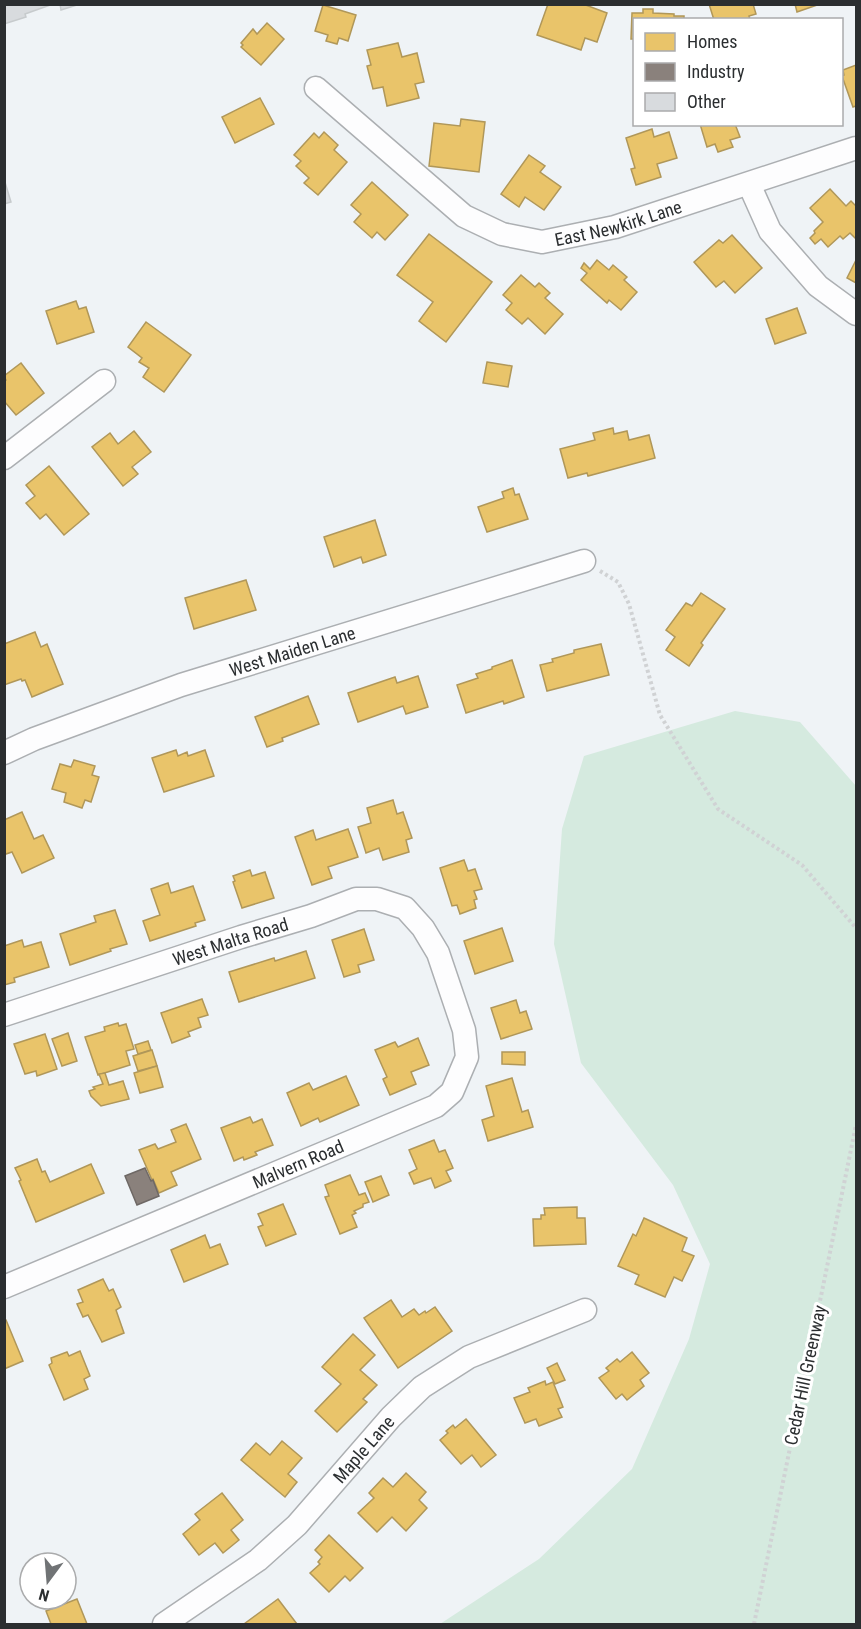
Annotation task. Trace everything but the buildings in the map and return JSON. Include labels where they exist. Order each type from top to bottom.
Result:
[{"type":"street","name":"East Newkirk Lane","points":[[316,88],[464,216],[502,234],[542,242],[615,227],[856,148]]},
{"type":"street","points":[[749,184],[770,231],[818,286],[856,314]]},
{"type":"street","points":[[4,458],[104,381]]},
{"type":"street","name":"West Maiden Lane","points":[[4,753],[34,738],[182,685],[584,561]]},
{"type":"street","name":"West Malta Road","points":[[4,1015],[311,916],[356,899],[376,899],[405,908],[423,928],[438,953]]},
{"type":"street","name":"Malvern Road","points":[[4,1287],[436,1106],[452,1092],[467,1057],[464,1030],[438,953]]},
{"type":"street","name":"Maple Lane","points":[[164,1624],[258,1560],[297,1525],[391,1417],[423,1387],[469,1358],[585,1310]]},
{"type":"path","points":[[584,561],[618,582],[629,604],[660,715],[718,809],[802,865],[856,928]]},
{"type":"path","name":"Cedar Hill Greenway","points":[[754,1624],[856,1125]]},
{"type":"green space","points":[[735,711],[800,722],[856,786],[856,1624],[440,1624],[539,1559],[632,1469],[689,1339],[710,1264],[673,1185],[581,1063],[554,944],[562,829],[584,756]]}]
